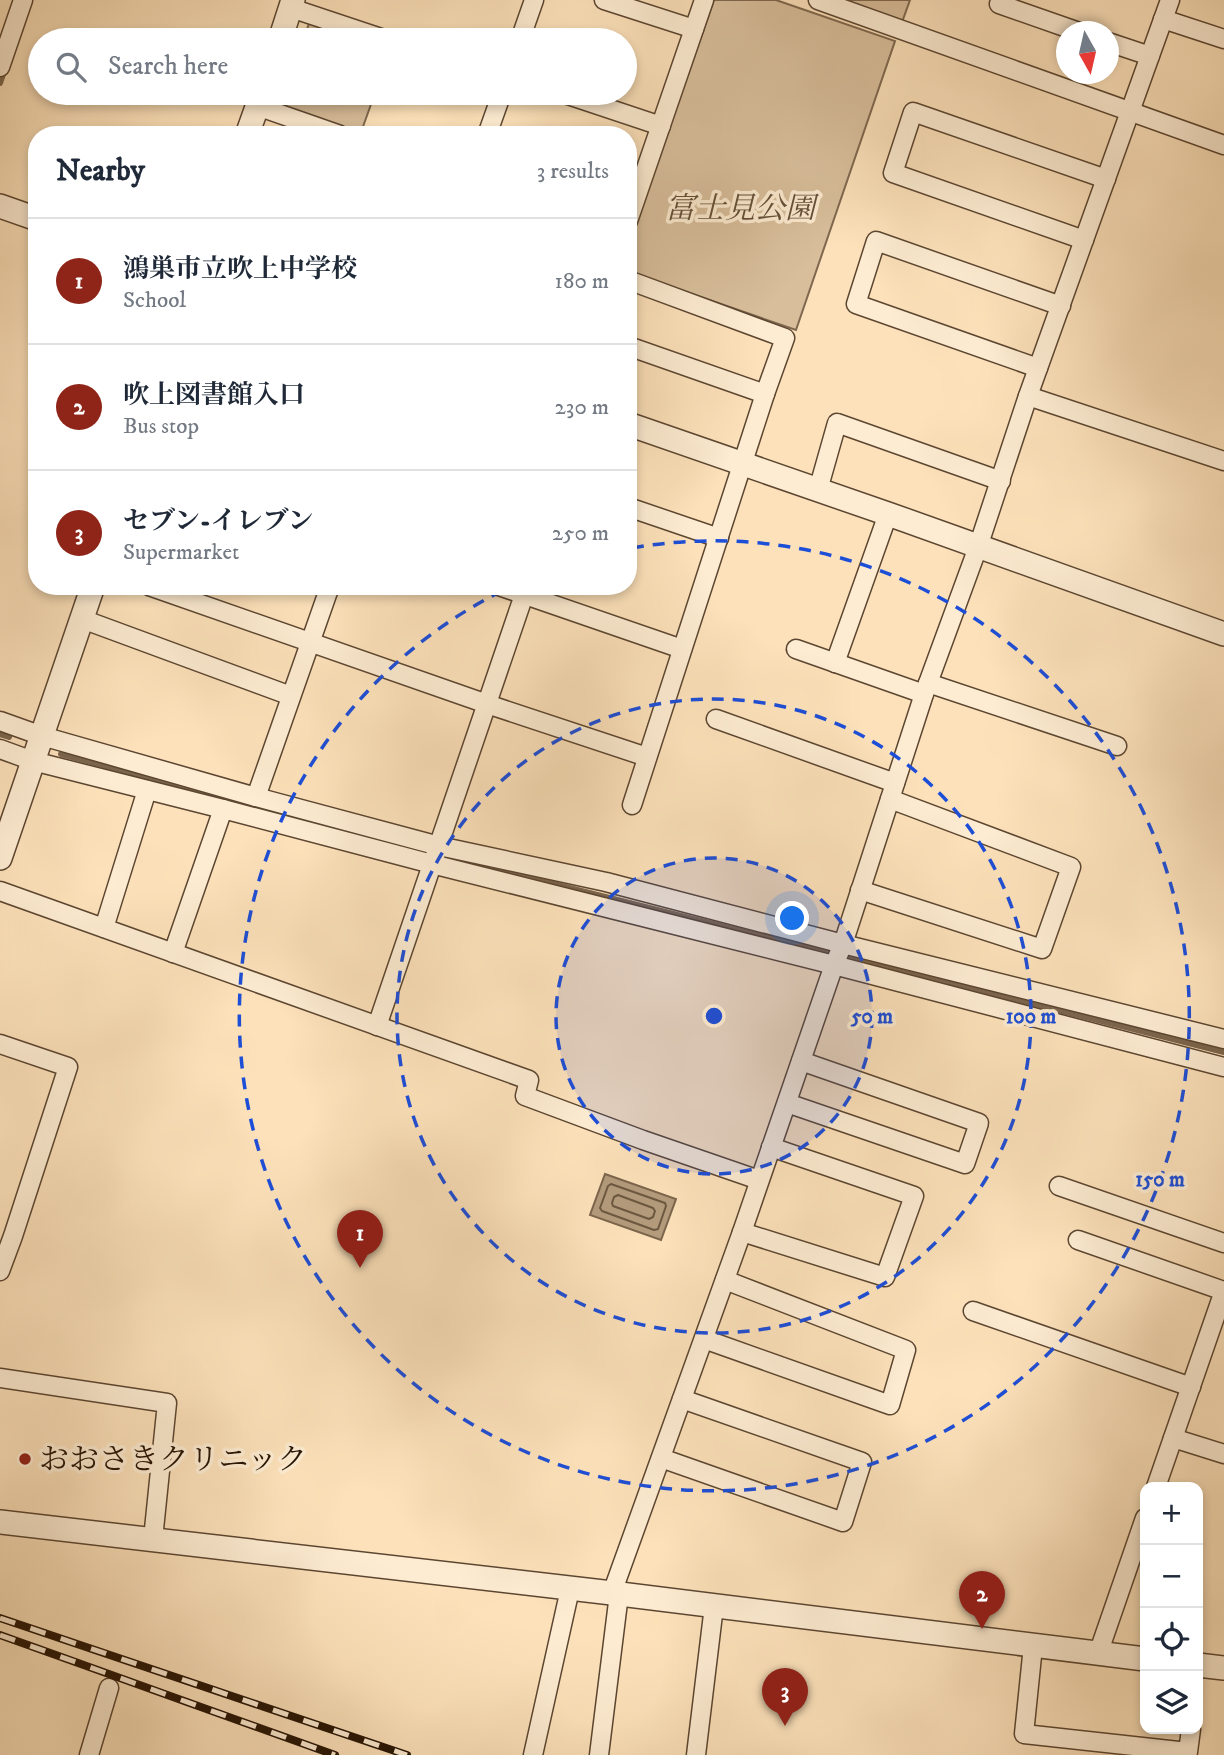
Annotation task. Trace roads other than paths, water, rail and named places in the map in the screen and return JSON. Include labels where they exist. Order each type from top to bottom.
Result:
[{"type":"street","points":[[0,67],[23,0]]},
{"type":"street","points":[[524,28],[534,0]]},
{"type":"street","points":[[604,0],[694,29]]},
{"type":"street","points":[[637,196],[704,0]]},
{"type":"street","points":[[818,0],[1224,145]]},
{"type":"street","points":[[600,1755],[615,1594],[843,944],[926,688],[1170,0]]},
{"type":"street","points":[[284,28],[292,4],[355,28]]},
{"type":"street","points":[[999,4],[1056,24]]},
{"type":"street","points":[[1163,19],[1224,38]]},
{"type":"street","points":[[1119,46],[1150,56]]},
{"type":"street","points":[[250,126],[257,105]]},
{"type":"street","points":[[272,105],[320,126]]},
{"type":"street","points":[[490,126],[498,105]]},
{"type":"street","points":[[598,105],[661,126]]},
{"type":"street","points":[[1084,240],[893,173],[913,112],[1106,180]]},
{"type":"street","points":[[0,206],[28,216]]},
{"type":"street","points":[[1038,368],[856,304],[876,241],[1060,306]]},
{"type":"street","points":[[632,804],[785,338],[637,283]]},
{"type":"street","points":[[637,349],[765,394]]},
{"type":"street","points":[[1028,396],[1224,461]]},
{"type":"street","points":[[818,490],[837,423],[1001,481]]},
{"type":"street","points":[[637,428],[1224,634]]},
{"type":"street","points":[[637,510],[719,538]]},
{"type":"street","points":[[835,663],[888,514]]},
{"type":"street","points":[[0,858],[90,595]]},
{"type":"street","points":[[175,595],[487,705],[647,757]]},
{"type":"street","points":[[256,797],[327,595]]},
{"type":"street","points":[[377,1026],[524,595]]},
{"type":"street","points":[[536,595],[682,649]]},
{"type":"street","points":[[82,619],[291,696]]},
{"type":"street","points":[[796,649],[835,663],[1117,746]]},
{"type":"street","points":[[716,719],[1071,867],[1042,949],[860,890]]},
{"type":"street","points":[[0,722],[256,797],[439,846],[606,882],[1224,1039]]},
{"type":"street","points":[[0,749],[33,761],[1224,1067]]},
{"type":"street","points":[[104,928],[147,790]]},
{"type":"street","points":[[173,953],[223,809]]},
{"type":"street","points":[[0,891],[529,1080],[525,1096],[759,1180]]},
{"type":"street","points":[[0,1044],[68,1067],[0,1270]]},
{"type":"street","points":[[787,1103],[965,1164],[969,1154],[979,1123],[801,1060]]},
{"type":"street","points":[[742,1232],[885,1278],[914,1196],[771,1147]]},
{"type":"street","points":[[1059,1186],[1224,1243]]},
{"type":"street","points":[[1079,1240],[1224,1291],[1158,1482]]},
{"type":"street","points":[[704,1339],[890,1405],[906,1350],[725,1280]]},
{"type":"street","points":[[973,1311],[1191,1387]]},
{"type":"street","points":[[0,1378],[167,1403],[153,1539]]},
{"type":"street","points":[[661,1458],[843,1522],[862,1462],[682,1399]]},
{"type":"street","points":[[1173,1438],[1224,1454]]},
{"type":"street","points":[[0,1522],[570,1588],[1140,1658]]},
{"type":"street","points":[[1098,1654],[1140,1532]]},
{"type":"street","points":[[533,1755],[570,1588]]},
{"type":"street","points":[[696,1755],[714,1606]]},
{"type":"street","points":[[1033,1646],[1024,1734],[1188,1752],[1190,1734]]},
{"type":"street","points":[[1203,1668],[1224,1668]]},
{"type":"street","points":[[89,1755],[109,1688]]},
{"type":"water","points":[[605,1174],[676,1199],[661,1240],[590,1215]]},
{"type":"waterway","points":[[0,83],[5,68]]},
{"type":"waterway","points":[[0,734],[9,737]]},
{"type":"waterway","points":[[61,754],[426,852]]},
{"type":"waterway","points":[[446,857],[826,952]]},
{"type":"waterway","points":[[849,957],[1224,1052]]},
{"type":"railway","points":[[0,1618],[407,1755]]},
{"type":"railway","points":[[0,1635],[335,1755]]},
{"type":"place","name":"鴻巣市立吹上中学校","points":[[360,1268]]},
{"type":"place","name":"おおさきクリニック","points":[[25,1459]]},
{"type":"place","name":"吹上図書館入口","points":[[982,1629]]},
{"type":"place","name":"セブン-イレブン","points":[[785,1726]]},
{"type":"park label","name":"富士見公園","points":[[740,208]]}]
